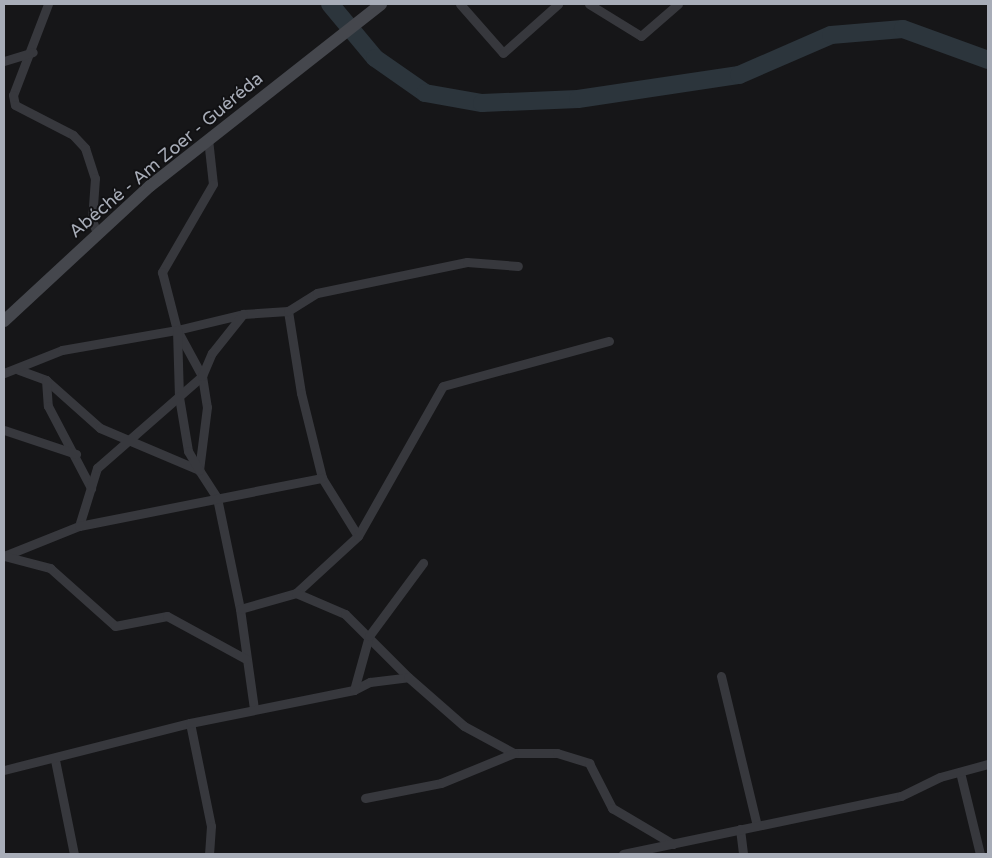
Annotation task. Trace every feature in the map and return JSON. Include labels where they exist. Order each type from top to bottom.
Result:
[{"type":"main road","name":"Abéché - Am Zoer - Guéréda","points":[[4,321],[97,233],[208,140],[377,7]]},
{"type":"street","points":[[48,4],[33,52],[16,87],[15,106],[73,135],[85,148],[96,178],[92,220],[97,233]]},
{"type":"street","points":[[460,4],[503,53],[558,4]]},
{"type":"street","points":[[589,4],[641,36],[678,4]]},
{"type":"street","points":[[4,61],[33,52]]},
{"type":"street","points":[[208,140],[213,184],[162,272],[177,330],[179,397],[188,451],[217,498],[240,609],[254,709]]},
{"type":"street","points":[[4,373],[19,370],[62,350],[177,330],[243,314],[288,312],[316,294],[467,262],[518,266]]},
{"type":"street","points":[[288,312],[301,393],[322,478],[358,536]]},
{"type":"street","points":[[79,526],[97,468],[129,444],[202,376],[212,352],[243,314]]},
{"type":"street","points":[[177,330],[202,376],[208,407],[199,470]]},
{"type":"street","points":[[240,609],[296,593],[358,536],[443,386],[609,341]]},
{"type":"street","points":[[19,370],[46,380],[100,428],[129,444],[199,470]]},
{"type":"street","points":[[46,380],[48,406],[76,454],[91,488]]},
{"type":"street","points":[[4,430],[76,454]]},
{"type":"street","points":[[4,556],[79,526],[322,478]]},
{"type":"street","points":[[4,556],[50,568],[115,626],[167,616],[246,659]]},
{"type":"street","points":[[354,690],[369,636],[424,563]]},
{"type":"street","points":[[296,593],[346,614],[408,677],[464,726],[514,753]]},
{"type":"street","points":[[721,676],[757,826]]},
{"type":"street","points":[[4,770],[56,760],[190,722],[354,690],[370,682],[408,677]]},
{"type":"street","points":[[190,722],[211,826],[209,854]]},
{"type":"street","points":[[365,798],[441,783],[514,753],[557,753],[589,763],[612,808],[673,844]]},
{"type":"street","points":[[56,760],[74,854]]},
{"type":"street","points":[[623,854],[901,796],[960,772],[988,764]]},
{"type":"street","points":[[960,772],[980,854]]},
{"type":"street","points":[[740,829],[743,854]]},
{"type":"waterway","points":[[330,4],[375,58],[425,93],[482,103],[578,99],[739,75],[831,35],[903,29],[988,60]]}]
